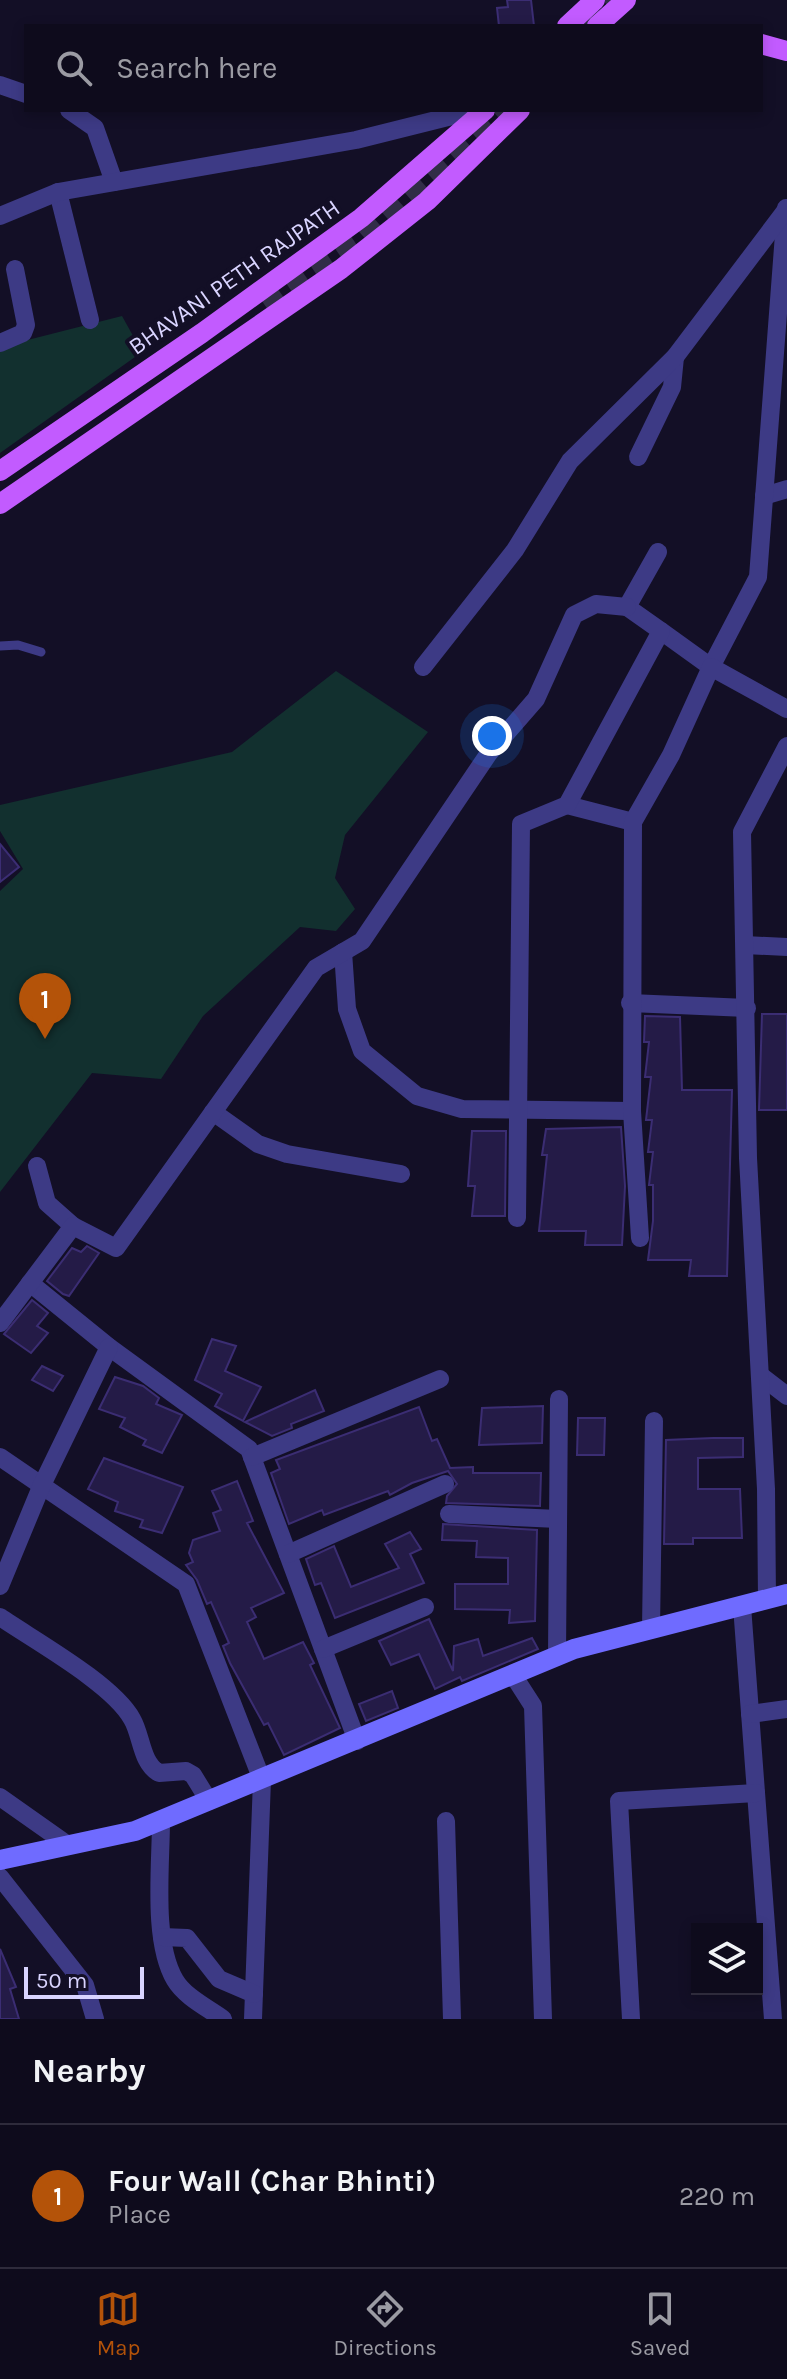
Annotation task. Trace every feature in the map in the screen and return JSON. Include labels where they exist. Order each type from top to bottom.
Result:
[{"type":"main road","points":[[569,24],[595,0]]},
{"type":"main road","points":[[599,24],[626,0]]},
{"type":"main road","points":[[763,45],[787,51]]},
{"type":"main road","name":"BHAVANI PETH RAJPATH","points":[[0,471],[202,333],[361,218],[483,112]]},
{"type":"main road","points":[[0,504],[341,269],[427,201],[512,112]]},
{"type":"main road","points":[[0,486],[264,304]]},
{"type":"street","points":[[0,85],[24,93]]},
{"type":"street","points":[[72,112],[95,128],[114,182]]},
{"type":"street","points":[[0,216],[58,192],[356,140],[468,112]]},
{"type":"street","points":[[58,192],[90,320]]},
{"type":"street","points":[[640,1238],[632,1111],[630,1003],[633,822],[671,755],[711,667],[758,577],[787,202]]},
{"type":"street","points":[[423,667],[515,550],[570,461],[675,357],[786,210]]},
{"type":"street","points":[[0,343],[23,333],[26,325],[15,269]]},
{"type":"street","points":[[638,457],[672,387],[675,357]]},
{"type":"street","points":[[764,496],[787,489]]},
{"type":"street","points":[[627,607],[658,552]]},
{"type":"street","points":[[37,1166],[47,1203],[73,1226],[116,1248],[316,968],[362,941],[489,753],[536,699],[574,615],[596,604],[627,607],[711,667],[787,709]]},
{"type":"street","points":[[567,805],[661,631]]},
{"type":"street","points":[[0,1860],[135,1831],[557,1656],[777,1597],[766,1489],[748,1158],[742,832],[787,746]]},
{"type":"street","points":[[517,1218],[517,1112],[521,1070],[521,824],[567,805],[633,822]]},
{"type":"street","points":[[745,945],[787,947]]},
{"type":"street","points":[[343,952],[347,1009],[362,1051],[417,1096],[462,1109],[632,1111]]},
{"type":"street","points":[[630,1003],[747,1008]]},
{"type":"street","points":[[213,1112],[258,1144],[287,1154],[401,1174]]},
{"type":"street","points":[[0,1323],[73,1226]]},
{"type":"street","points":[[30,1283],[109,1347],[249,1449],[357,1741]]},
{"type":"street","points":[[0,1586],[41,1487],[109,1347]]},
{"type":"street","points":[[760,1375],[787,1396]]},
{"type":"street","points":[[252,1457],[440,1379]]},
{"type":"street","points":[[557,1656],[559,1399]]},
{"type":"street","points":[[651,1629],[654,1421]]},
{"type":"street","points":[[0,1457],[186,1584],[262,1780],[253,2019]]},
{"type":"street","points":[[288,1554],[445,1484]]},
{"type":"street","points":[[449,1514],[558,1519]]},
{"type":"street","points":[[742,1606],[773,2019]]},
{"type":"street","points":[[323,1649],[425,1607]]},
{"type":"street","points":[[0,1617],[117,1698],[133,1720],[149,1765],[159,1773],[186,1771],[193,1775],[209,1801]]},
{"type":"street","points":[[513,1675],[533,1706],[543,2019]]},
{"type":"street","points":[[750,1714],[787,1709]]},
{"type":"street","points":[[631,2019],[619,1801],[756,1793]]},
{"type":"street","points":[[0,1797],[68,1845]]},
{"type":"street","points":[[161,1820],[162,1937],[175,1981],[223,2019]]},
{"type":"street","points":[[446,1821],[452,2019]]},
{"type":"street","points":[[0,1877],[85,1985],[95,2019]]},
{"type":"street","points":[[162,1937],[187,1938],[219,1979],[254,1994]]},
{"type":"street","points":[[768,1952],[787,1952]]},
{"type":"lane","points":[[0,646],[18,645],[41,652]]},
{"type":"green space","points":[[122,316],[142,352],[0,453],[0,347]]},
{"type":"green space","points":[[336,671],[428,732],[345,835],[335,878],[355,909],[336,931],[300,927],[203,1016],[161,1079],[92,1073],[0,1192],[0,891],[23,869],[0,831],[0,805],[232,752]]},
{"type":"building","points":[[507,0],[531,0],[534,24],[499,24],[497,8],[508,7]]},
{"type":"building","points":[[0,844],[19,867],[0,882]]},
{"type":"building","points":[[762,1014],[787,1014],[787,1110],[759,1110]]},
{"type":"building","points":[[645,1016],[680,1017],[682,1090],[732,1090],[727,1276],[689,1276],[691,1260],[648,1260],[653,1221],[653,1185],[649,1185],[653,1152],[648,1152],[652,1120],[646,1120],[651,1077],[645,1077],[649,1042],[644,1042]]},
{"type":"building","points":[[621,1127],[625,1186],[622,1245],[585,1245],[586,1231],[539,1231],[547,1155],[542,1155],[546,1129]]},
{"type":"building","points":[[472,1131],[506,1131],[505,1216],[472,1216],[475,1186],[468,1186]]},
{"type":"building","points":[[87,1246],[99,1253],[69,1296],[63,1294],[47,1281],[72,1248],[81,1252]]},
{"type":"building","points":[[32,1300],[48,1313],[37,1326],[48,1333],[31,1353],[4,1334]]},
{"type":"building","points":[[212,1339],[236,1346],[225,1371],[261,1387],[243,1421],[215,1406],[222,1394],[195,1380]]},
{"type":"building","points":[[42,1366],[63,1376],[53,1391],[32,1380]]},
{"type":"building","points":[[115,1377],[143,1386],[159,1398],[156,1404],[182,1415],[162,1453],[143,1445],[146,1440],[120,1427],[125,1418],[99,1409]]},
{"type":"building","points":[[315,1390],[324,1411],[291,1424],[292,1428],[272,1436],[245,1422]]},
{"type":"building","points":[[543,1406],[542,1443],[479,1445],[482,1408]]},
{"type":"building","points":[[419,1407],[432,1441],[437,1439],[450,1468],[473,1467],[473,1473],[541,1473],[540,1506],[446,1503],[447,1496],[457,1484],[448,1471],[412,1483],[390,1495],[388,1491],[324,1515],[322,1510],[289,1524],[271,1473],[280,1469],[276,1460]]},
{"type":"building","points":[[578,1418],[605,1418],[604,1455],[577,1455]]},
{"type":"building","points":[[743,1438],[743,1457],[698,1458],[698,1489],[740,1489],[742,1538],[693,1538],[693,1544],[664,1544],[666,1440]]},
{"type":"building","points":[[104,1458],[183,1487],[162,1533],[140,1527],[143,1520],[115,1511],[118,1502],[88,1489]]},
{"type":"building","points":[[237,1481],[253,1521],[247,1523],[284,1593],[251,1608],[256,1617],[247,1622],[264,1659],[303,1642],[314,1663],[310,1665],[340,1728],[284,1755],[230,1663],[223,1646],[229,1643],[211,1602],[207,1604],[197,1580],[186,1565],[193,1562],[189,1553],[193,1540],[220,1531],[213,1513],[221,1510],[212,1491]]},
{"type":"building","points":[[443,1524],[537,1530],[535,1621],[509,1623],[510,1610],[455,1609],[455,1584],[508,1584],[508,1558],[476,1557],[477,1541],[442,1540]]},
{"type":"building","points":[[410,1532],[421,1549],[410,1554],[424,1583],[335,1618],[321,1583],[315,1585],[306,1559],[334,1546],[351,1587],[399,1568],[385,1544]]},
{"type":"building","points":[[429,1619],[453,1671],[454,1646],[478,1639],[483,1656],[532,1638],[538,1649],[435,1689],[419,1654],[391,1665],[379,1641]]},
{"type":"building","points":[[392,1691],[398,1708],[366,1721],[359,1704]]},
{"type":"building","points":[[0,1949],[16,1987],[10,1989],[19,2019],[0,2019]]},
{"type":"tunnel","points":[[588,24],[610,0]]},
{"type":"tunnel","points":[[264,304],[360,238],[504,112]]},
{"type":"place","name":"Four Wall (Char Bhinti)","points":[[45,1039]]}]
